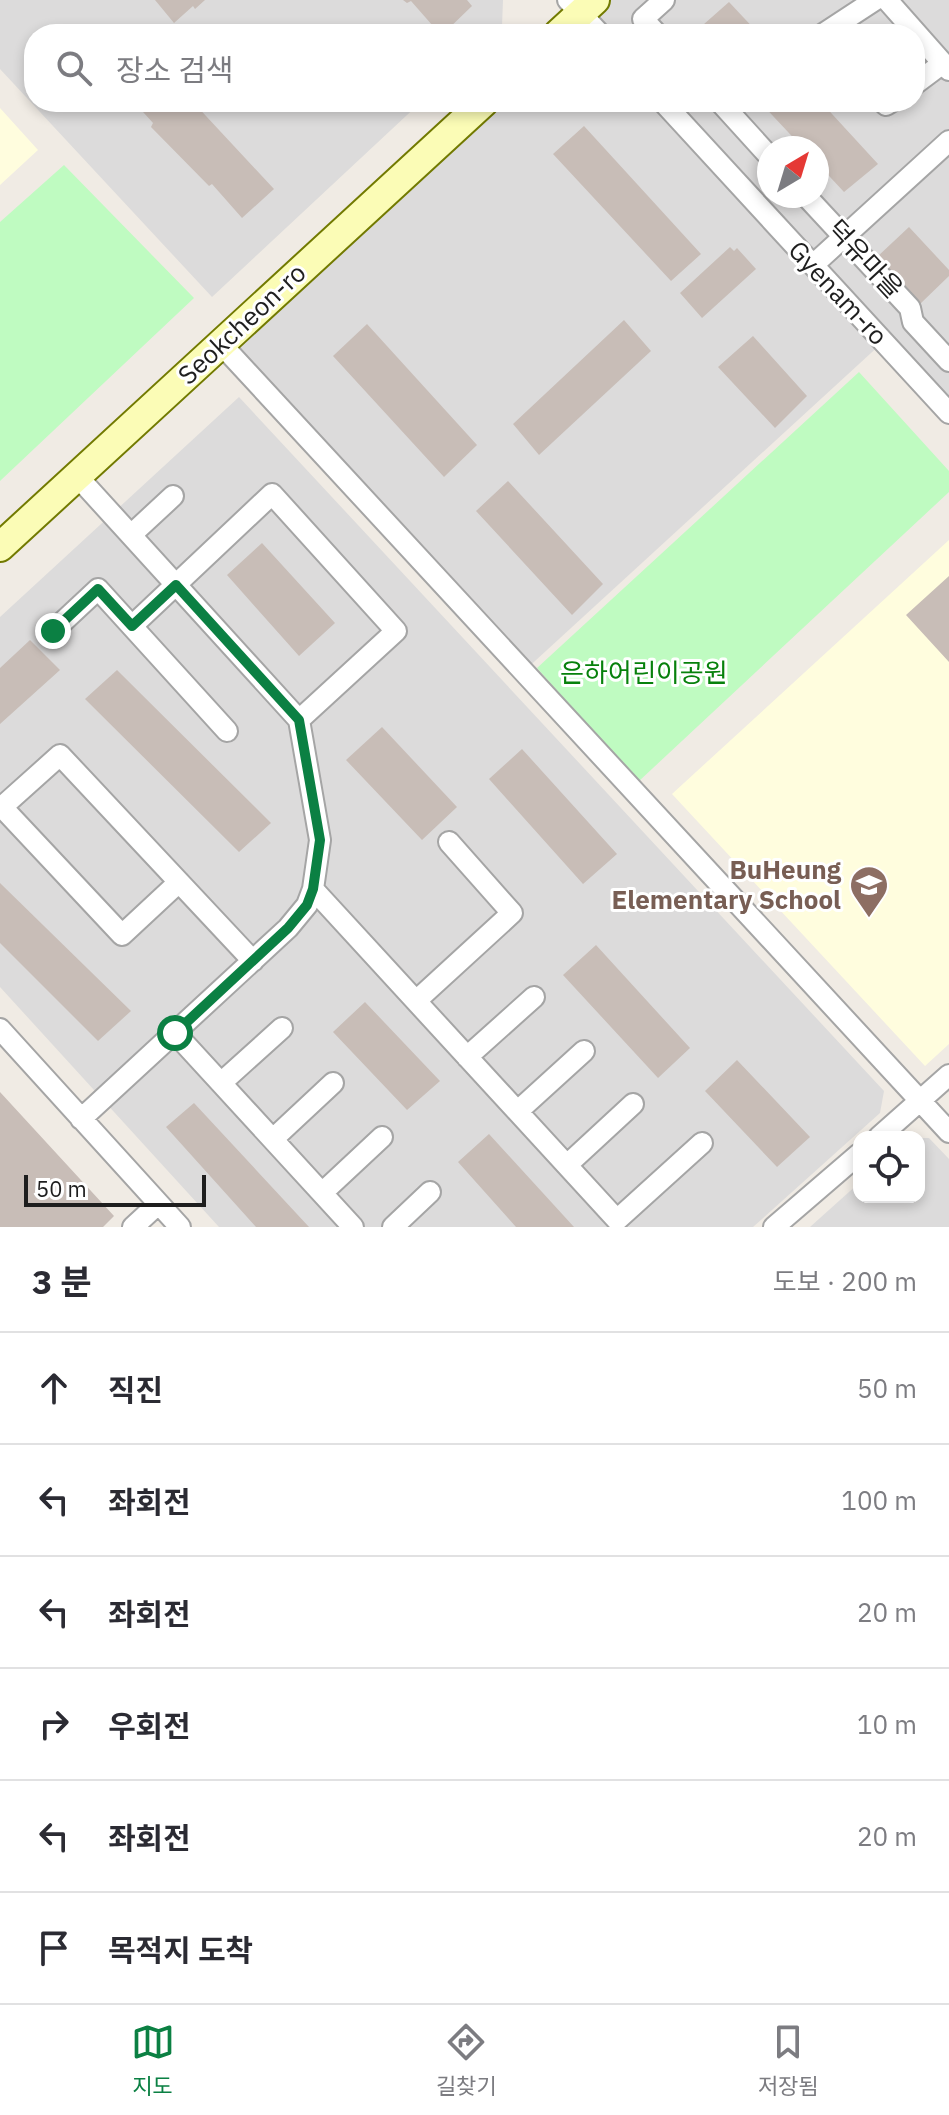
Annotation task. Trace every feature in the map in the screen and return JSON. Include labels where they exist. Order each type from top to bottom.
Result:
[{"type":"street","points":[[648,24],[643,19],[664,0]]},
{"type":"street","points":[[838,24],[875,0]]},
{"type":"street","points":[[887,0],[908,24]]},
{"type":"street","points":[[566,24],[581,4],[594,24]]},
{"type":"street","points":[[925,43],[946,67],[925,79]]},
{"type":"street","name":"Seokcheon-ro","points":[[0,547],[473,112]]},
{"type":"street","name":"Gyenam-ro","points":[[672,112],[949,413]]},
{"type":"street","points":[[729,112],[757,143]]},
{"type":"street","points":[[813,265],[949,141]]},
{"type":"street","name":"덕유마을","points":[[817,208],[910,308],[913,322],[949,361]]},
{"type":"street","points":[[221,344],[949,1132]]},
{"type":"street","points":[[77,476],[299,720],[320,840],[313,889],[307,905],[288,928],[81,1119]]},
{"type":"street","points":[[132,626],[272,494],[396,631],[299,720]]},
{"type":"street","points":[[131,535],[173,496]]},
{"type":"street","points":[[53,631],[98,589],[227,731]]},
{"type":"street","points":[[179,882],[122,935],[2,807],[60,755],[179,882],[253,961]]},
{"type":"street","points":[[416,1001],[512,913],[449,842]]},
{"type":"street","points":[[313,889],[617,1220],[702,1143]]},
{"type":"street","points":[[467,1057],[534,997]]},
{"type":"street","points":[[221,1083],[282,1028]]},
{"type":"street","points":[[0,1029],[180,1227]]},
{"type":"street","points":[[175,1033],[353,1227]]},
{"type":"street","points":[[518,1111],[584,1051]]},
{"type":"street","points":[[886,1131],[949,1075]]},
{"type":"street","points":[[273,1139],[333,1083]]},
{"type":"street","points":[[567,1165],[633,1104]]},
{"type":"street","points":[[322,1193],[382,1137]]},
{"type":"street","points":[[774,1227],[853,1159]]},
{"type":"street","points":[[393,1227],[430,1192]]},
{"type":"street","points":[[133,1227],[158,1204]]},
{"type":"shaded area","points":[[0,0],[503,0],[502,24],[24,24],[24,95],[0,69]]},
{"type":"shaded area","points":[[568,0],[949,0],[949,413],[883,342],[523,672],[221,344],[473,112],[925,112],[925,24],[561,24]]},
{"type":"shaded area","points":[[0,108],[38,150],[0,185]]},
{"type":"shaded area","points":[[40,112],[410,112],[212,297]]},
{"type":"shaded area","points":[[239,397],[884,1091],[880,1113],[860,1131],[853,1131],[853,1137],[753,1227],[219,1227],[0,987],[0,617]]},
{"type":"shaded area","name":"BuHeung Elementary School","points":[[949,540],[949,1044],[925,1066],[672,794]]},
{"type":"shaded area","points":[[925,1138],[929,1138],[949,1159],[949,1227],[810,1227],[853,1188],[853,1203],[925,1203]]},
{"type":"green space","points":[[64,165],[194,298],[0,481],[0,222]]},
{"type":"green space","name":"은하어린이공원","points":[[859,372],[949,471],[949,492],[638,782],[537,668]]},
{"type":"building","points":[[155,0],[205,0],[174,23]]},
{"type":"building","points":[[403,0],[467,0],[472,6],[453,24],[431,24],[411,1],[407,3]]},
{"type":"building","points":[[729,2],[750,24],[704,24]]},
{"type":"building","points":[[143,112],[202,112],[274,189],[242,218],[212,184],[209,186],[151,127],[153,123]]},
{"type":"building","points":[[769,112],[830,112],[878,164],[844,192],[829,176],[829,136],[792,136]]},
{"type":"building","points":[[584,126],[701,254],[671,281],[553,154]]},
{"type":"building","points":[[909,227],[949,270],[949,276],[920,304],[877,257]]},
{"type":"building","points":[[730,247],[734,251],[737,248],[756,269],[702,318],[680,293]]},
{"type":"building","points":[[624,320],[651,351],[539,455],[513,424]]},
{"type":"building","points":[[367,324],[477,445],[444,477],[333,356]]},
{"type":"building","points":[[753,336],[807,396],[775,428],[718,367]]},
{"type":"building","points":[[508,481],[603,584],[572,615],[476,511]]},
{"type":"building","points":[[262,543],[335,623],[299,656],[227,575]]},
{"type":"building","points":[[949,576],[949,662],[906,615]]},
{"type":"building","points":[[30,640],[60,670],[0,724],[0,668]]},
{"type":"building","points":[[117,670],[271,823],[239,852],[85,699]]},
{"type":"building","points":[[382,727],[457,807],[422,840],[346,760]]},
{"type":"building","points":[[522,749],[617,854],[583,884],[489,779]]},
{"type":"building","points":[[0,883],[131,1011],[98,1041],[0,943]]},
{"type":"building","points":[[596,945],[690,1048],[658,1078],[563,975]]},
{"type":"building","points":[[365,1002],[440,1081],[407,1110],[333,1032]]},
{"type":"building","points":[[737,1060],[810,1137],[777,1167],[705,1091]]},
{"type":"building","points":[[0,1092],[114,1216],[103,1227],[0,1227]]},
{"type":"building","points":[[194,1103],[309,1227],[256,1227],[166,1127]]},
{"type":"building","points":[[489,1134],[574,1227],[516,1227],[458,1162]]},
{"type":"place","name":"BuHeung Elementary School","points":[[869,919]]},
{"type":"route","points":[[53,631],[98,589],[132,626],[176,585],[299,720],[320,840],[313,889],[307,905],[288,928],[175,1033]]}]
